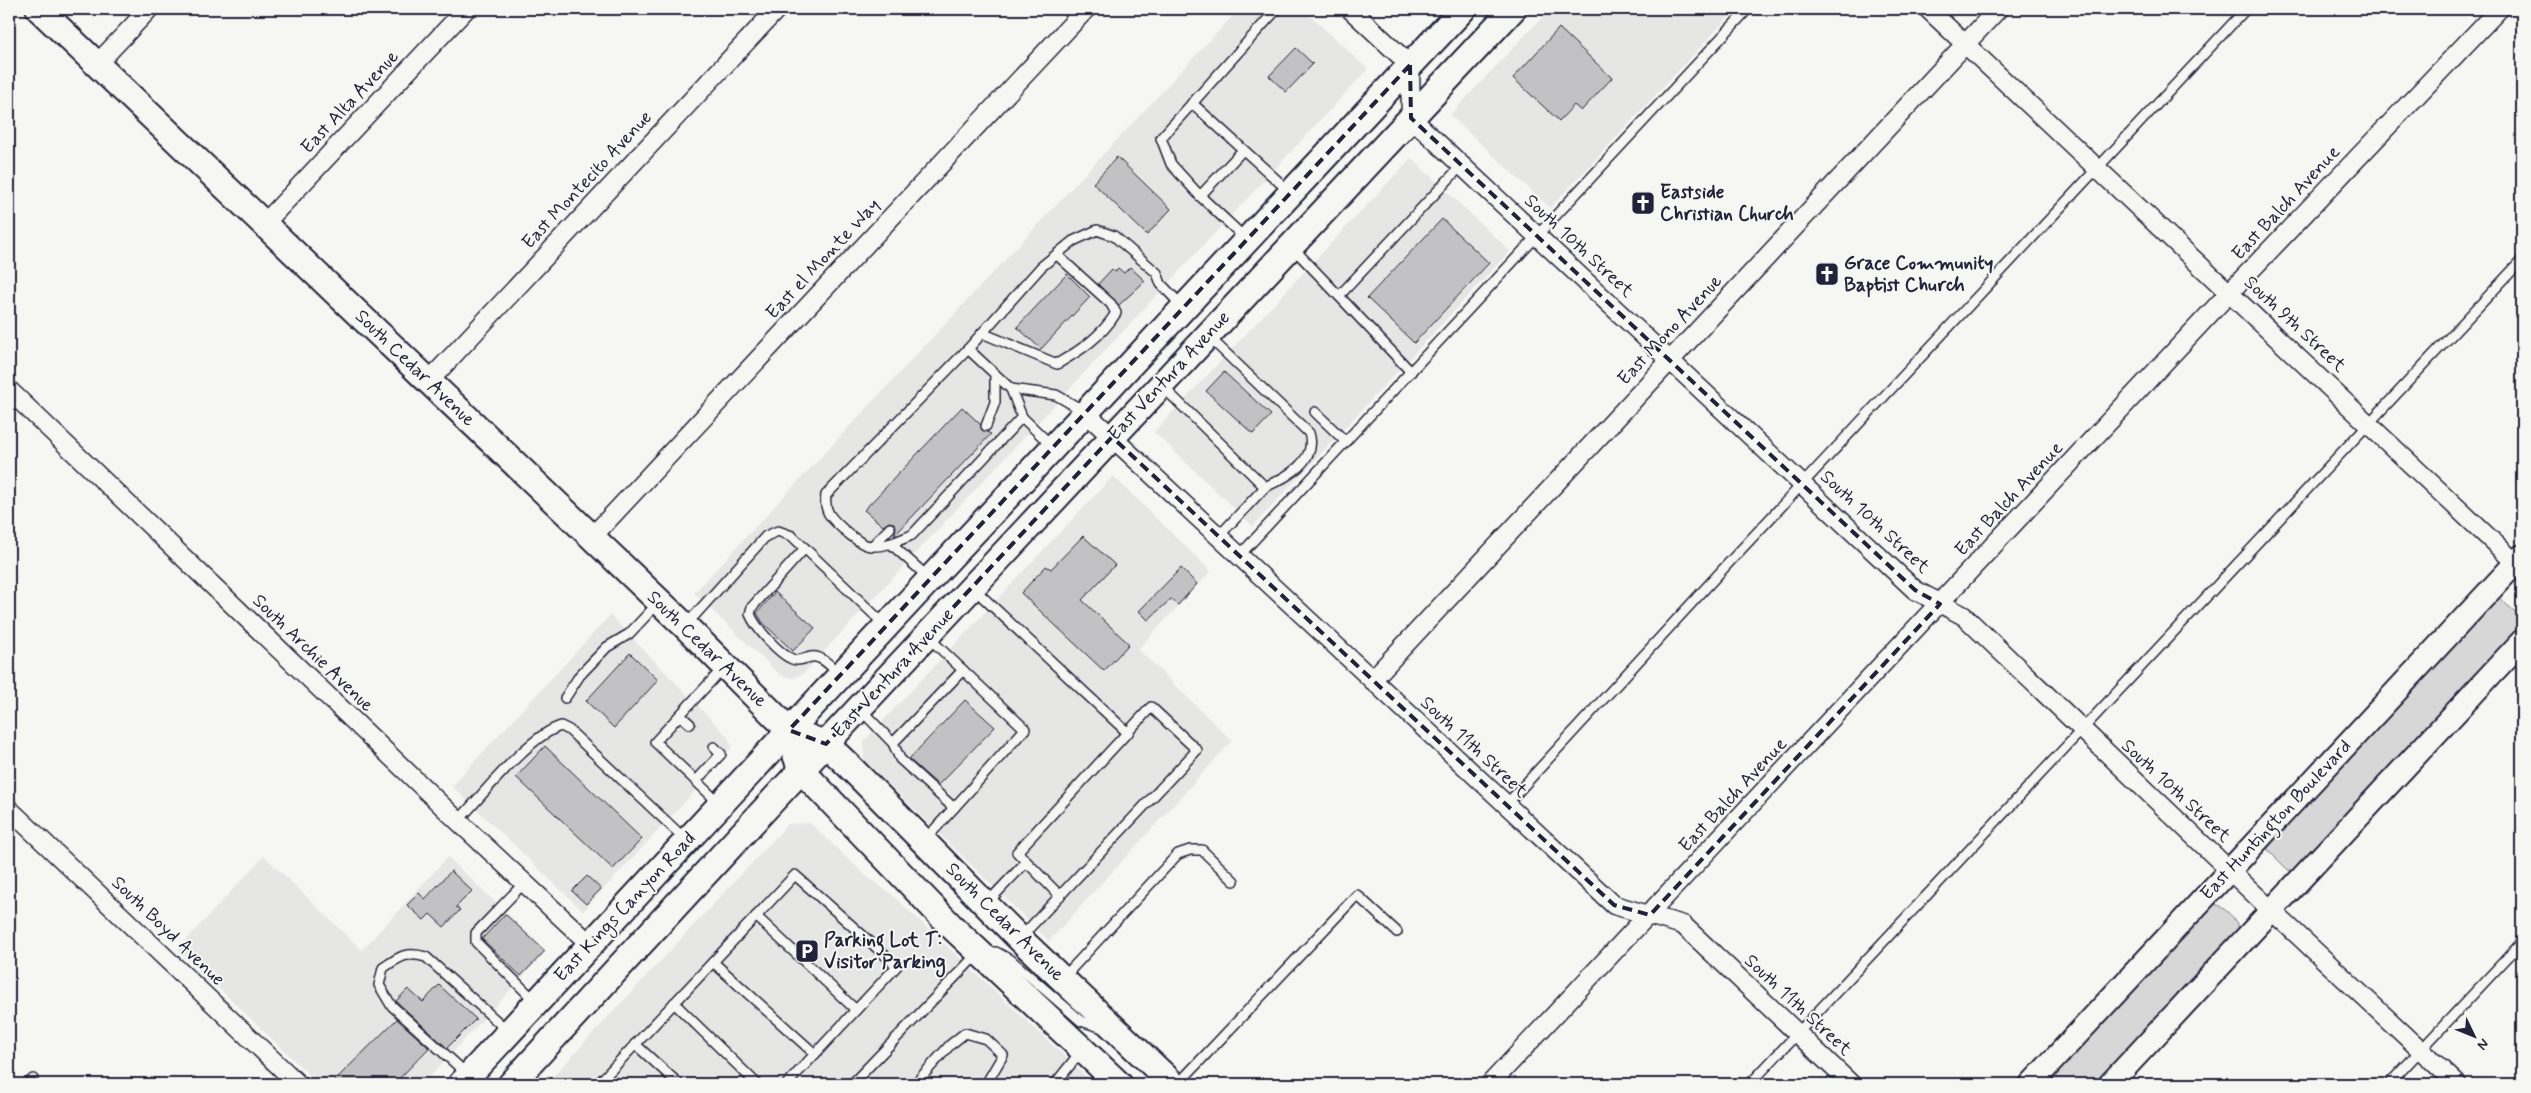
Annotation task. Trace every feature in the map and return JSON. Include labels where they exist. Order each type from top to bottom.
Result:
[{"type":"main road","name":"South Cedar Avenue","points":[[40,9],[685,626],[789,730],[826,744],[1019,938],[1173,1084]]},
{"type":"main road","name":"East Ventura Avenue","points":[[789,730],[1463,9]]},
{"type":"main road","name":"East Ventura Avenue","points":[[826,744],[1513,9]]},
{"type":"main road","name":"South Cedar Avenue","points":[[789,730],[801,770],[979,952],[1119,1084]]},
{"type":"main road","name":"East Kings Canyon Road","points":[[465,1080],[789,730]]},
{"type":"main road","name":"East Kings Canyon Road","points":[[511,1084],[826,744]]},
{"type":"street","points":[[97,64],[149,9]]},
{"type":"street","name":"East Alta Avenue","points":[[264,224],[466,9]]},
{"type":"street","name":"East Montecito Avenue","points":[[429,381],[777,9]]},
{"type":"street","name":"East el Monte Way","points":[[592,538],[1086,9]]},
{"type":"street","points":[[1350,9],[1410,65],[1411,118]]},
{"type":"street","name":"South 9th Street","points":[[1928,9],[2098,166],[2369,424],[2520,562]]},
{"type":"street","name":"East Mono Avenue","points":[[1372,680],[1998,9]]},
{"type":"street","name":"East Balch Avenue","points":[[1490,1084],[1650,915],[2230,292],[2499,9]]},
{"type":"street","name":"South 10th Street","points":[[1411,118],[1916,590],[1964,616],[2270,910],[2457,1084]]},
{"type":"street","name":"South Archie Avenue","points":[[9,390],[458,821],[590,944]]},
{"type":"street","name":"South 11th Street","points":[[1086,413],[1505,806],[1614,905],[1683,925],[1850,1084]]},
{"type":"street","name":"East Huntington Boulevard","points":[[2031,1084],[2229,870],[2520,562]]},
{"type":"street","points":[[2110,1084],[2522,641]]},
{"type":"street","name":"South Boyd Avenue","points":[[9,809],[298,1084]]},
{"type":"lane","points":[[1247,240],[1200,196],[1171,164],[1161,138],[1277,9]]},
{"type":"lane","points":[[1239,556],[1748,9]]},
{"type":"lane","points":[[1505,806],[2246,9]]},
{"type":"lane","points":[[1192,103],[1291,193]]},
{"type":"lane","points":[[1200,196],[1242,150]]},
{"type":"lane","points":[[1339,296],[1461,166]]},
{"type":"lane","points":[[1022,417],[912,536],[891,544],[872,547],[861,544],[829,515],[824,504],[826,495],[968,349],[1041,266],[1074,241],[1097,230],[1114,236],[1157,273],[1161,284],[1184,308]]},
{"type":"lane","points":[[1290,246],[1411,372]]},
{"type":"lane","points":[[982,333],[1057,364],[1086,347],[1109,325],[1116,313],[1111,304],[1057,255]]},
{"type":"lane","points":[[1750,1084],[2522,260]]},
{"type":"lane","points":[[1206,336],[1309,433],[1313,444],[1308,457],[1284,478],[1265,488],[1218,537]]},
{"type":"lane","points":[[968,349],[1011,389],[1022,417],[1053,447]]},
{"type":"lane","points":[[986,426],[995,402],[995,374]]},
{"type":"lane","points":[[1160,385],[1265,488]]},
{"type":"lane","points":[[1011,389],[1056,395],[1086,413]]},
{"type":"lane","points":[[1315,412],[1346,442]]},
{"type":"lane","points":[[872,547],[890,528]]},
{"type":"lane","points":[[685,626],[766,536],[778,531],[792,536],[886,626]]},
{"type":"lane","points":[[891,544],[930,579]]},
{"type":"lane","points":[[805,548],[752,607],[750,614],[763,634],[792,659],[821,658],[840,675]]},
{"type":"lane","points":[[973,588],[1128,733]]},
{"type":"lane","points":[[565,698],[580,675],[607,648],[629,634],[659,602]]},
{"type":"lane","points":[[924,841],[1025,729],[928,636]]},
{"type":"lane","points":[[721,805],[656,742],[725,666]]},
{"type":"lane","points":[[893,743],[963,670]]},
{"type":"lane","points":[[1019,938],[1060,896],[1197,750],[1151,707],[1016,852],[1060,896]]},
{"type":"lane","points":[[860,709],[893,743],[900,759],[954,808]]},
{"type":"lane","points":[[680,715],[690,724]]},
{"type":"lane","points":[[458,821],[521,754],[550,729],[561,726],[569,730],[687,841]]},
{"type":"lane","points":[[696,780],[721,754],[714,747]]},
{"type":"lane","points":[[1062,979],[1178,854],[1190,850],[1202,850],[1234,881]]},
{"type":"lane","points":[[986,904],[1026,862]]},
{"type":"lane","points":[[598,1084],[795,874],[896,966],[787,1084]]},
{"type":"lane","points":[[524,882],[476,933],[476,942],[536,1002]]},
{"type":"lane","points":[[1178,1084],[1357,895],[1397,932]]},
{"type":"lane","points":[[756,916],[856,1010]]},
{"type":"lane","points":[[2389,1084],[2522,942]]},
{"type":"lane","points":[[852,1084],[979,952],[996,952],[1012,961],[1081,1020],[1120,1035]]},
{"type":"lane","points":[[465,1080],[391,1005],[379,985],[383,968],[399,957],[412,953],[426,957],[509,1032]]},
{"type":"lane","points":[[713,962],[815,1054]]},
{"type":"lane","points":[[674,1004],[757,1084]]},
{"type":"lane","points":[[915,1084],[950,1045],[965,1033],[986,1039],[1003,1055],[986,1084]]},
{"type":"lane","points":[[636,1044],[679,1084]]},
{"type":"lane","points":[[1055,1084],[1082,1050]]},
{"type":"highlighted area","points":[[1410,65],[1411,118],[1915,590],[1940,604],[1650,915],[1614,905],[1112,437],[826,744],[789,730]]},
{"type":"shaded area","points":[[1239,9],[1303,9],[1368,69],[804,673],[793,678],[780,675],[694,593]]},
{"type":"shaded area","points":[[1550,9],[1736,9],[1550,208],[1450,115]]},
{"type":"shaded area","points":[[1411,158],[1510,251],[1253,526],[1154,432]]},
{"type":"shaded area","points":[[1113,476],[1211,571],[1138,649],[1232,741],[1049,941],[864,760],[864,741]]},
{"type":"shaded area","points":[[2498,597],[2522,618],[2522,628],[2299,867],[2294,871],[2288,870],[2268,850],[2267,843]]},
{"type":"shaded area","points":[[610,615],[728,737],[732,746],[722,762],[583,911],[452,786]]},
{"type":"shaded area","name":"Parking Lot T: Visitor Parking","points":[[810,823],[867,877],[890,893],[1094,1084],[546,1084],[788,824]]},
{"type":"shaded area","points":[[264,856],[362,950],[448,857],[542,947],[543,952],[541,957],[423,1084],[319,1084],[178,949]]},
{"type":"shaded area","points":[[2212,904],[2229,913],[2239,930],[2096,1084],[2042,1084]]},
{"type":"building","points":[[1559,28],[1612,78],[1581,111],[1574,105],[1559,121],[1513,78]]},
{"type":"building","points":[[1296,48],[1313,64],[1286,92],[1269,76]]},
{"type":"building","points":[[1117,157],[1171,209],[1147,235],[1093,183]]},
{"type":"building","points":[[1442,219],[1489,263],[1414,343],[1367,298]]},
{"type":"building","points":[[1130,267],[1145,281],[1119,305],[1098,284],[1112,269],[1115,272],[1118,268],[1124,273]]},
{"type":"building","points":[[1067,274],[1090,297],[1041,349],[1017,327]]},
{"type":"building","points":[[1224,372],[1271,415],[1253,434],[1206,391]]},
{"type":"building","points":[[962,407],[980,424],[982,430],[991,434],[894,536],[896,529],[894,523],[889,522],[883,526],[864,510]]},
{"type":"building","points":[[1083,536],[1115,565],[1082,600],[1129,644],[1104,671],[1021,593],[1046,566],[1051,569]]},
{"type":"building","points":[[1181,568],[1197,584],[1178,605],[1171,599],[1148,620],[1139,611]]},
{"type":"building","points":[[775,592],[815,628],[793,651],[763,623],[757,613]]},
{"type":"building","points":[[630,653],[658,680],[614,728],[586,701]]},
{"type":"building","points":[[965,700],[995,727],[938,785],[909,759]]},
{"type":"building","points":[[545,746],[642,839],[613,869],[516,777]]},
{"type":"building","points":[[451,871],[472,891],[456,907],[460,910],[444,927],[430,914],[424,920],[407,905],[419,893],[425,899]]},
{"type":"building","points":[[587,876],[601,889],[586,904],[572,891]]},
{"type":"building","points":[[505,914],[545,951],[521,976],[482,939]]},
{"type":"building","points":[[439,985],[476,1019],[447,1048],[396,1001],[408,989],[423,1002]]},
{"type":"building","points":[[397,1019],[429,1048],[394,1084],[331,1084]]},
{"type":"place","name":"Eastside Christian Church","points":[[1643,203]]},
{"type":"place","name":"Grace Community Baptist Church","points":[[1827,274]]},
{"type":"place","name":"Parking Lot T: Visitor Parking","points":[[807,951]]}]
